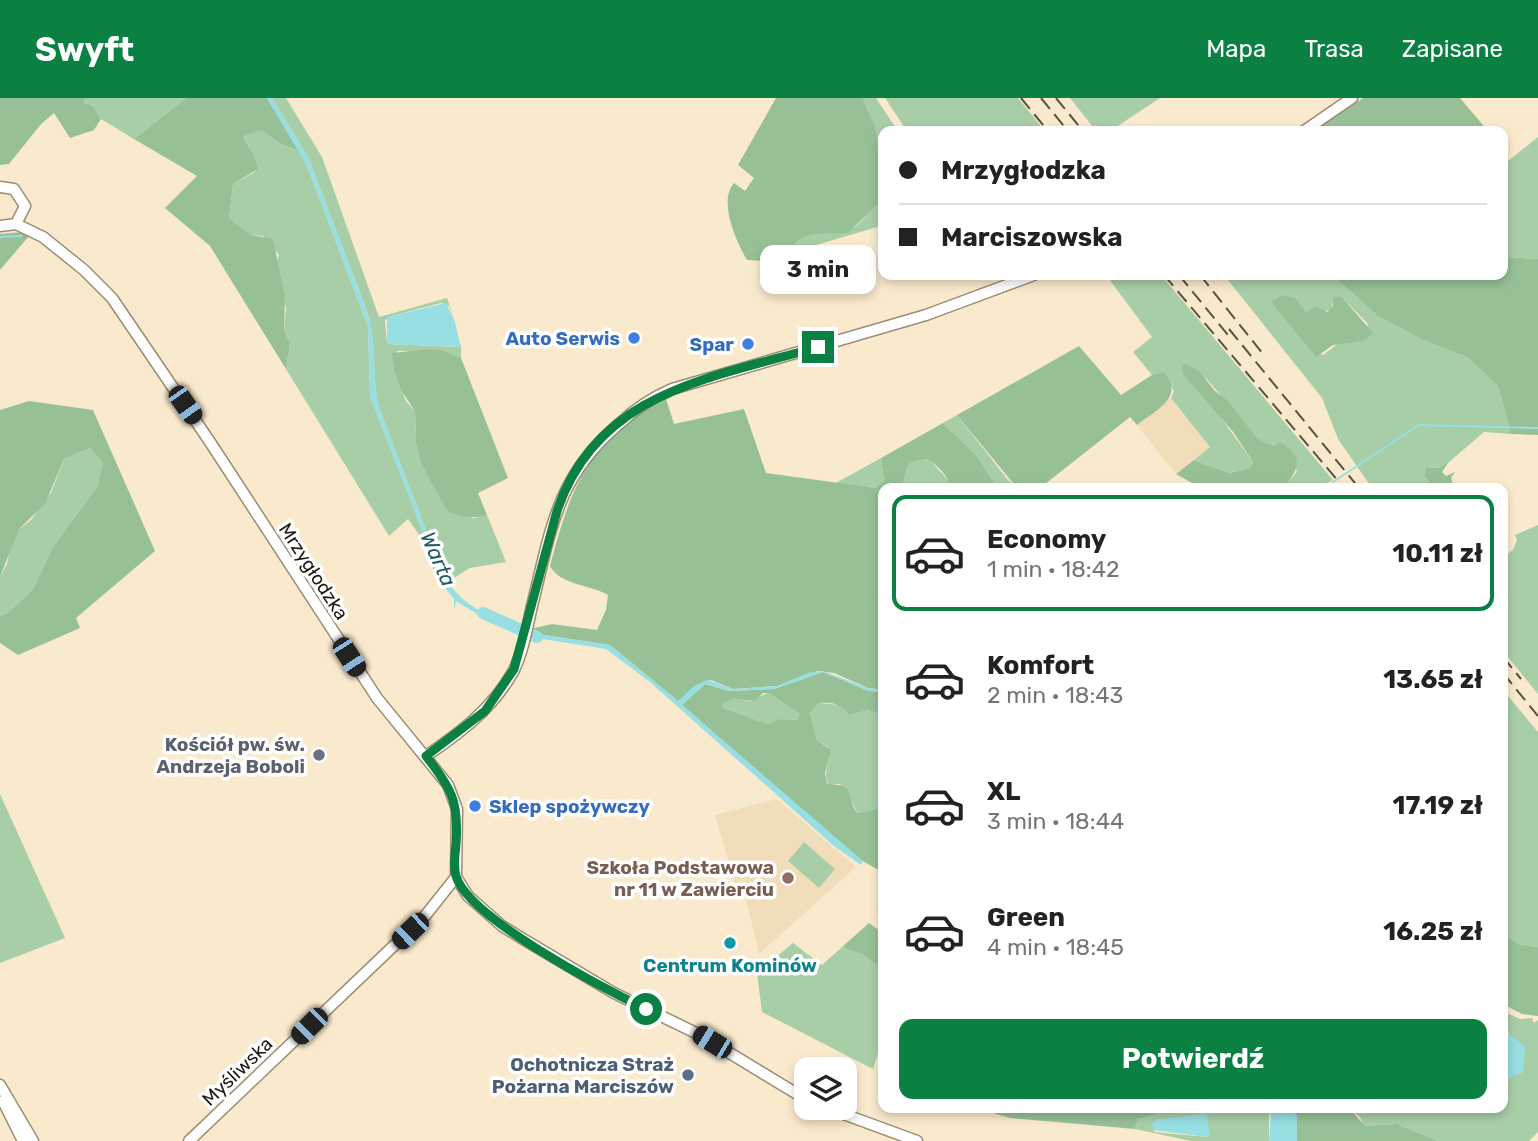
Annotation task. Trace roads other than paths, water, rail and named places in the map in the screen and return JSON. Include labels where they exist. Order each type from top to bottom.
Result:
[{"type":"street","points":[[1311,126],[1352,98]]},
{"type":"street","name":"Mrzygłodzka","points":[[0,187],[8,187],[20,193],[24,213],[43,237],[84,270],[112,298],[210,442],[377,698],[448,785],[456,802],[456,877]]},
{"type":"street","points":[[0,226],[16,224],[24,213]]},
{"type":"street","name":"Mrzygłodzka","points":[[16,224],[43,237]]},
{"type":"street","points":[[426,756],[466,727],[494,701],[514,669],[564,491],[588,452],[641,405],[672,389],[926,315],[1020,280]]},
{"type":"street","points":[[456,877],[472,900],[507,929],[614,993],[700,1035],[794,1092]]},
{"type":"street","name":"Myśliwska","points":[[189,1141],[425,916],[456,877]]},
{"type":"street","points":[[0,1086],[33,1141]]},
{"type":"street","points":[[0,1092],[23,1141]]},
{"type":"street","points":[[857,1119],[917,1141]]},
{"type":"water","points":[[267,98],[272,98],[309,159],[368,314],[373,337],[380,410],[443,575],[473,607],[498,616],[493,624],[456,601],[454,607],[454,599],[444,587],[370,396],[368,327],[308,168]]},
{"type":"water","points":[[446,303],[455,322],[461,347],[387,344],[387,317]]},
{"type":"water","points":[[531,633],[610,645],[678,701],[694,686],[708,680],[733,689],[777,686],[808,673],[823,671],[878,689],[878,692],[869,691],[823,672],[774,689],[729,691],[705,684],[682,705],[863,861],[861,865],[834,846],[650,682],[606,649],[530,637]]},
{"type":"water","points":[[1508,1033],[1525,1047],[1523,1072],[1508,1078]]},
{"type":"water","points":[[1271,1113],[1297,1114],[1297,1141],[1269,1141]]},
{"type":"water","points":[[1206,1114],[1210,1136],[1207,1137],[1153,1130],[1152,1124],[1157,1120]]},
{"type":"waterway","points":[[0,237],[21,236]]},
{"type":"waterway","points":[[1333,482],[1419,425],[1538,428]]},
{"type":"waterway","name":"Warta","points":[[483,613],[537,637]]},
{"type":"railway","points":[[1021,98],[1044,126]]},
{"type":"railway","points":[[1041,98],[1064,126]]},
{"type":"railway","points":[[1056,98],[1079,126]]},
{"type":"railway","points":[[1168,280],[1340,483]]},
{"type":"railway","points":[[1183,280],[1232,340]]},
{"type":"railway","points":[[1204,280],[1263,354]]},
{"type":"railway","points":[[1229,329],[1355,483]]},
{"type":"railway","points":[[1508,663],[1521,679]]},
{"type":"railway","points":[[1508,679],[1538,716]]},
{"type":"place","name":"Auto Serwis","points":[[634,338]]},
{"type":"place","name":"Spar","points":[[748,344]]},
{"type":"place","name":"Kościół pw. św. Andrzeja Boboli","points":[[319,755]]},
{"type":"place","name":"Sklep spożywczy","points":[[475,806]]},
{"type":"place","name":"Szkoła Podstawowa nr 11 w Zawierciu","points":[[788,878]]},
{"type":"place","name":"Centrum Kominów","points":[[730,943]]},
{"type":"place","name":"Ochotnicza Straż Pożarna Marciszów","points":[[688,1075]]}]
